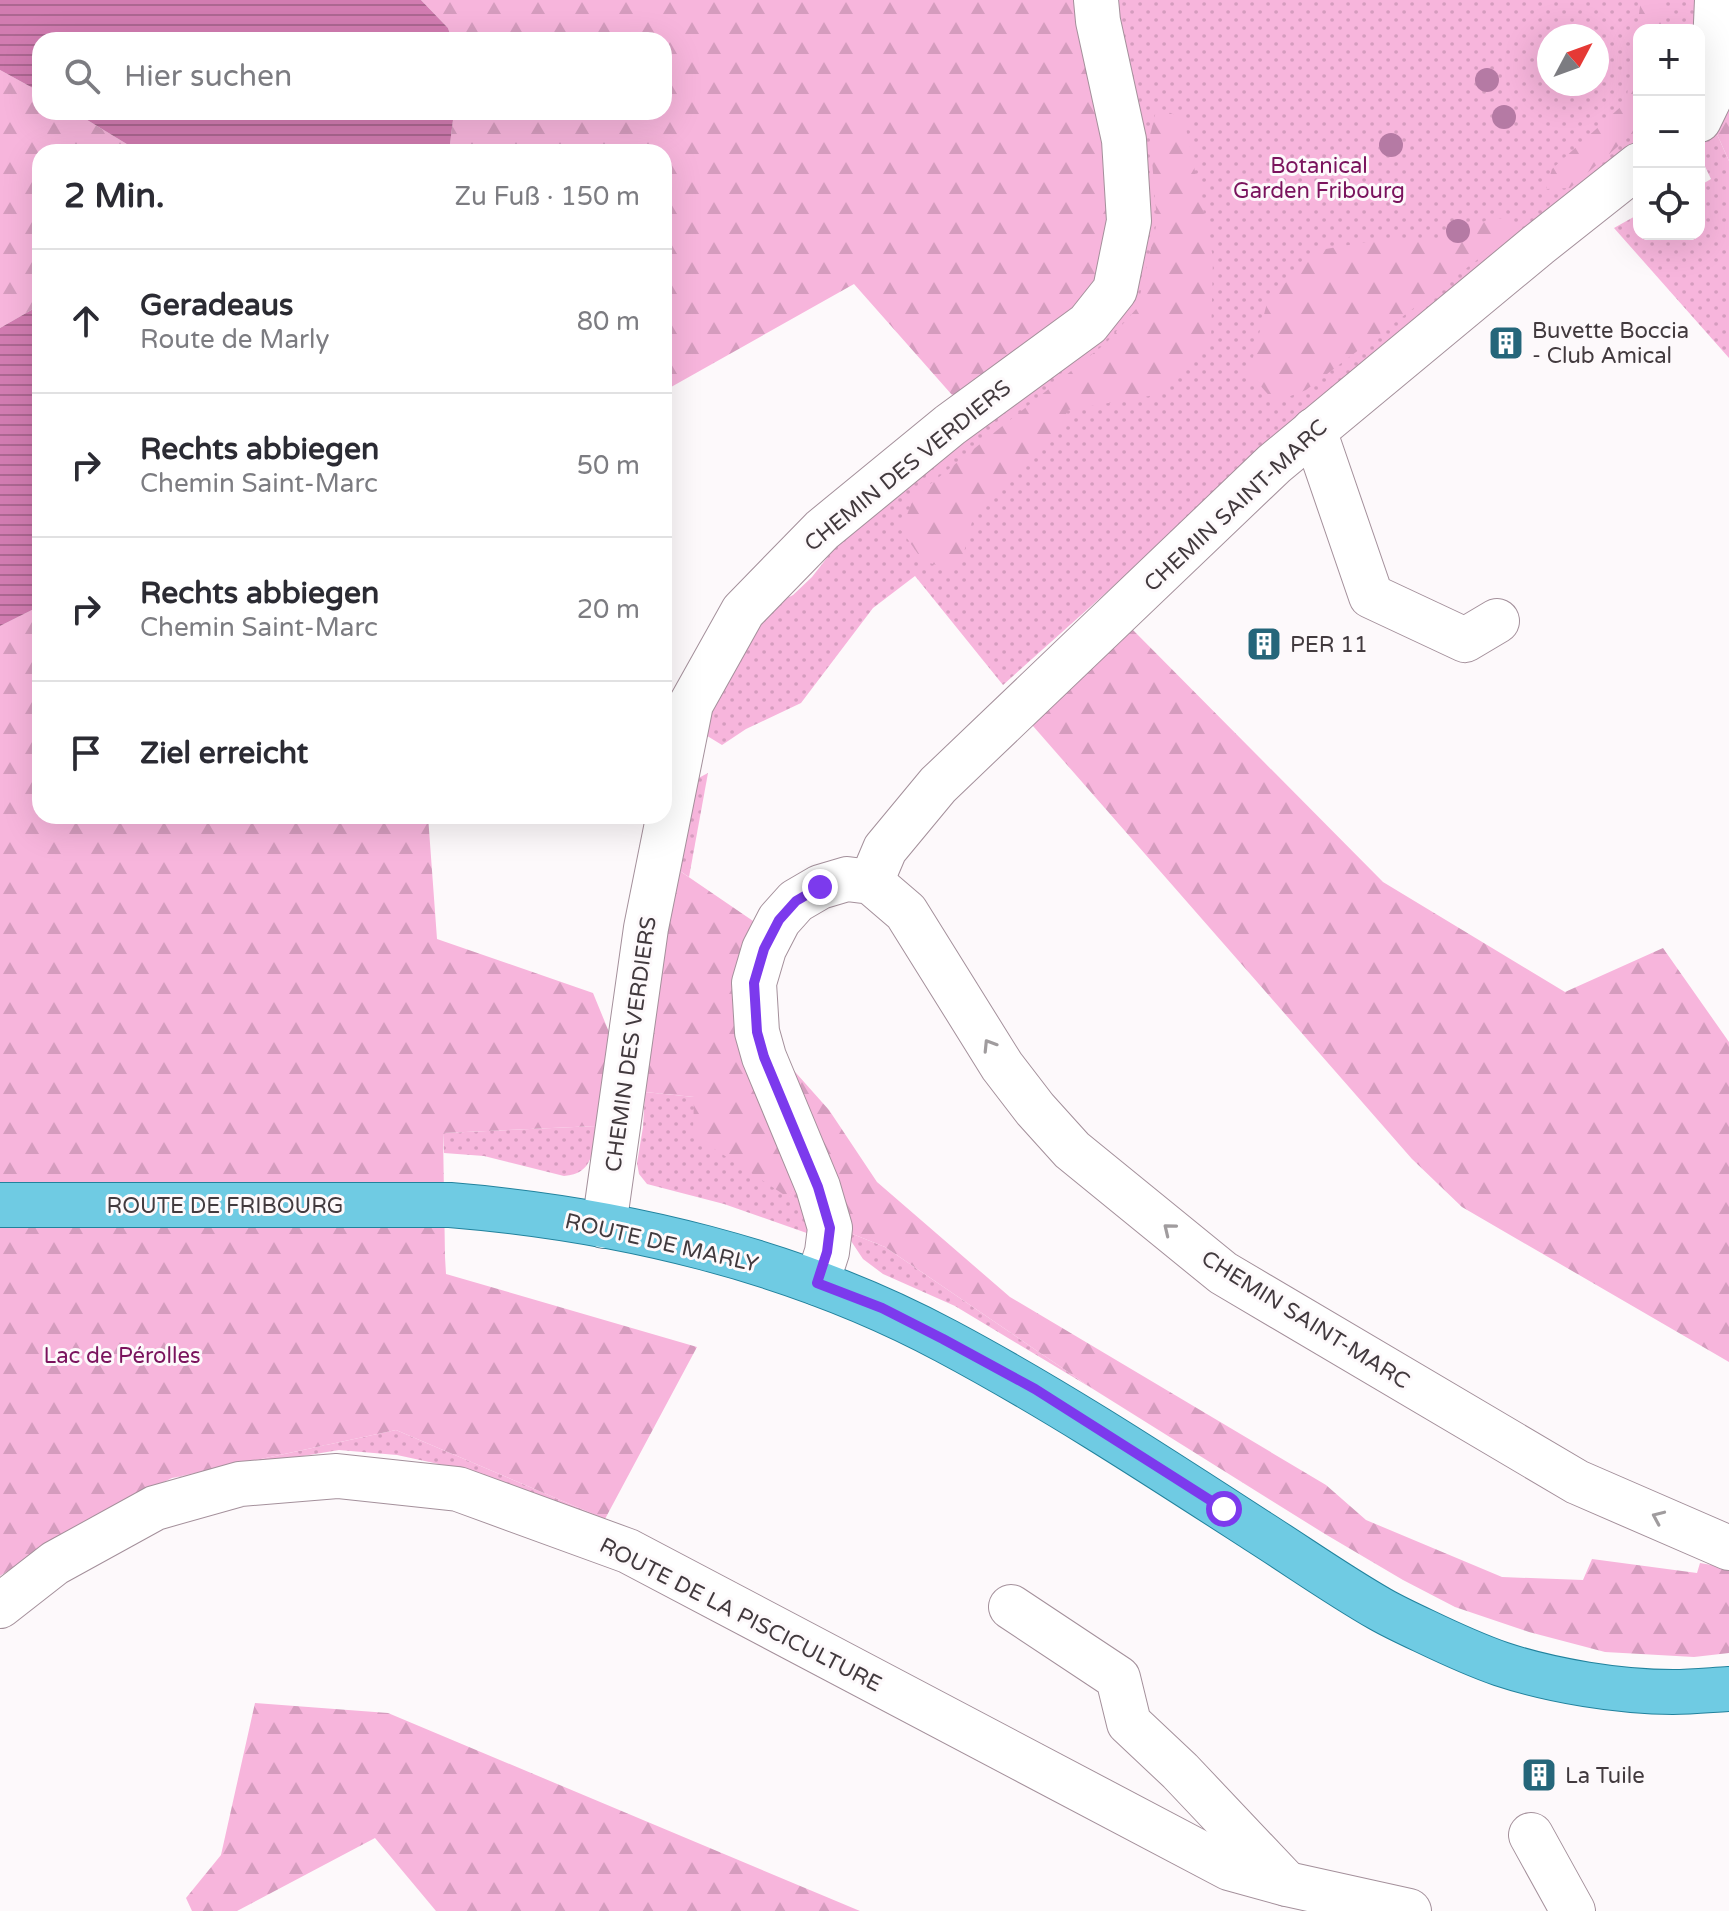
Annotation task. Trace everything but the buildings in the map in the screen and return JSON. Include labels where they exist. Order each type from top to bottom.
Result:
[{"type":"main road","name":"ROUTE DE FRIBOURG","points":[[0,1205],[450,1205]]},
{"type":"main road","name":"ROUTE DE MARLY","points":[[450,1205],[518,1210],[680,1242],[817,1283],[882,1308],[1035,1389],[1381,1610],[1460,1648],[1502,1664],[1545,1676],[1608,1687],[1672,1692],[1729,1689]]},
{"type":"street","name":"CHEMIN DES VERDIERS","points":[[672,799],[691,704],[743,611],[822,530],[950,425],[1088,324],[1115,290],[1129,221],[1124,140],[1096,0]]},
{"type":"street","points":[[1705,108],[1713,91],[1717,0]]},
{"type":"street","name":"CHEMIN SAINT-MARC","points":[[1635,168],[1274,464],[938,785],[885,849],[871,882],[906,912],[1002,1066],[1044,1120],[1072,1150],[1223,1273],[1577,1482],[1729,1548]]},
{"type":"street","points":[[1314,430],[1371,596],[1465,640],[1497,621]]},
{"type":"street","name":"CHEMIN DES VERDIERS","points":[[604,1226],[646,928],[667,824]]},
{"type":"street","points":[[817,1283],[827,1252],[830,1228],[818,1187],[764,1057],[757,1032],[754,983],[764,949],[779,920],[796,901],[820,887],[847,879],[871,882]]},
{"type":"street","name":"ROUTE DE LA PISCICULTURE","points":[[0,1606],[55,1563],[155,1508],[240,1484],[337,1476],[458,1489],[628,1551],[1229,1868],[1409,1911]]},
{"type":"street","points":[[1011,1607],[1118,1678],[1129,1723],[1180,1771],[1287,1884]]},
{"type":"street","points":[[1531,1835],[1573,1911]]},
{"type":"green space","points":[[421,0],[1086,0],[1117,143],[1109,281],[960,404],[854,284],[672,386],[672,144],[450,144],[453,120],[672,120],[672,32],[449,32]]},
{"type":"green space","name":"Botanical Garden Fribourg","points":[[1115,0],[1704,0],[1700,24],[1633,24],[1633,148],[1540,227],[1298,421],[1003,685],[915,576],[873,608],[801,703],[746,729],[722,745],[704,734],[702,709],[757,614],[793,595],[833,550],[922,473]]},
{"type":"green space","points":[[1641,0],[1666,0],[1663,24],[1637,24]]},
{"type":"green space","points":[[1729,0],[1729,161],[1716,132]]},
{"type":"green space","points":[[1633,54],[1633,133],[1570,188],[1546,189],[1552,169],[1626,102]]},
{"type":"green space","points":[[0,70],[32,88],[32,120],[87,120],[127,144],[32,144],[32,310],[0,328]]},
{"type":"green space","points":[[1157,107],[1184,119],[1213,257],[1211,341],[1155,395],[1068,410],[1058,431],[973,518],[963,556],[953,570],[923,561],[901,530],[914,497],[1106,343],[1137,308],[1157,222],[1150,135]]},
{"type":"green space","points":[[1716,132],[1729,161],[1729,358],[1614,228],[1633,217],[1633,240],[1705,240],[1705,182],[1711,179],[1705,166],[1705,135]]},
{"type":"green space","points":[[1491,218],[1513,219],[1510,235],[1306,390],[1275,402],[1249,373],[1267,303],[1314,251],[1367,242],[1446,240]]},
{"type":"green space","name":"Lac de Pérolles","points":[[32,610],[32,824],[429,824],[437,939],[593,993],[609,1032],[596,1126],[443,1133],[445,1257],[446,1274],[697,1347],[605,1519],[396,1430],[172,1478],[89,1519],[0,1576],[0,626]]},
{"type":"green space","points":[[1127,624],[1383,882],[1565,992],[1663,948],[1729,1042],[1729,1362],[1462,1207],[1412,1159],[1026,718]]},
{"type":"green space","points":[[708,773],[689,877],[674,867],[689,783]]},
{"type":"green space","points":[[674,867],[756,923],[798,1180],[789,1198],[693,1135],[694,1097],[645,1092],[647,1037]]},
{"type":"green space","points":[[780,1055],[829,1110],[877,1182],[1010,1297],[1326,1485],[1366,1520],[1502,1577],[1583,1580],[1592,1559],[1697,1573],[1700,1563],[1729,1568],[1729,1653],[1694,1657],[1605,1652],[1529,1632],[1455,1607],[1325,1534],[1093,1389],[885,1247],[850,1233]]},
{"type":"green space","points":[[645,1092],[694,1097],[789,1197],[798,1180],[818,1237],[724,1204],[647,1184],[639,1174],[637,1163]]},
{"type":"green space","points":[[596,1126],[587,1166],[564,1176],[484,1156],[444,1153],[443,1133]]},
{"type":"green space","points":[[850,1233],[885,1247],[1093,1389],[955,1306],[883,1274],[863,1259],[851,1241]]},
{"type":"green space","points":[[396,1430],[605,1519],[491,1493],[480,1473],[397,1455],[339,1450],[172,1478]]},
{"type":"green space","points":[[255,1703],[388,1713],[860,1911],[436,1911],[375,1838],[237,1911],[192,1911],[186,1898],[221,1855]]},
{"type":"shaded area","points":[[0,0],[421,0],[449,32],[32,32],[32,88],[0,70]]},
{"type":"shaded area","points":[[87,120],[453,120],[450,144],[127,144]]},
{"type":"shaded area","points":[[32,310],[32,610],[0,626],[0,328]]},
{"type":"place","name":"Buvette Boccia - Club Amical","points":[[1506,343]]},
{"type":"place","name":"PER 11","points":[[1264,644]]},
{"type":"place","name":"La Tuile","points":[[1539,1775]]},
{"type":"route","points":[[820,887],[796,901],[779,920],[764,949],[754,983],[757,1032],[764,1057],[818,1187],[830,1228],[827,1252],[817,1283],[882,1308],[1035,1389],[1224,1509]]}]
